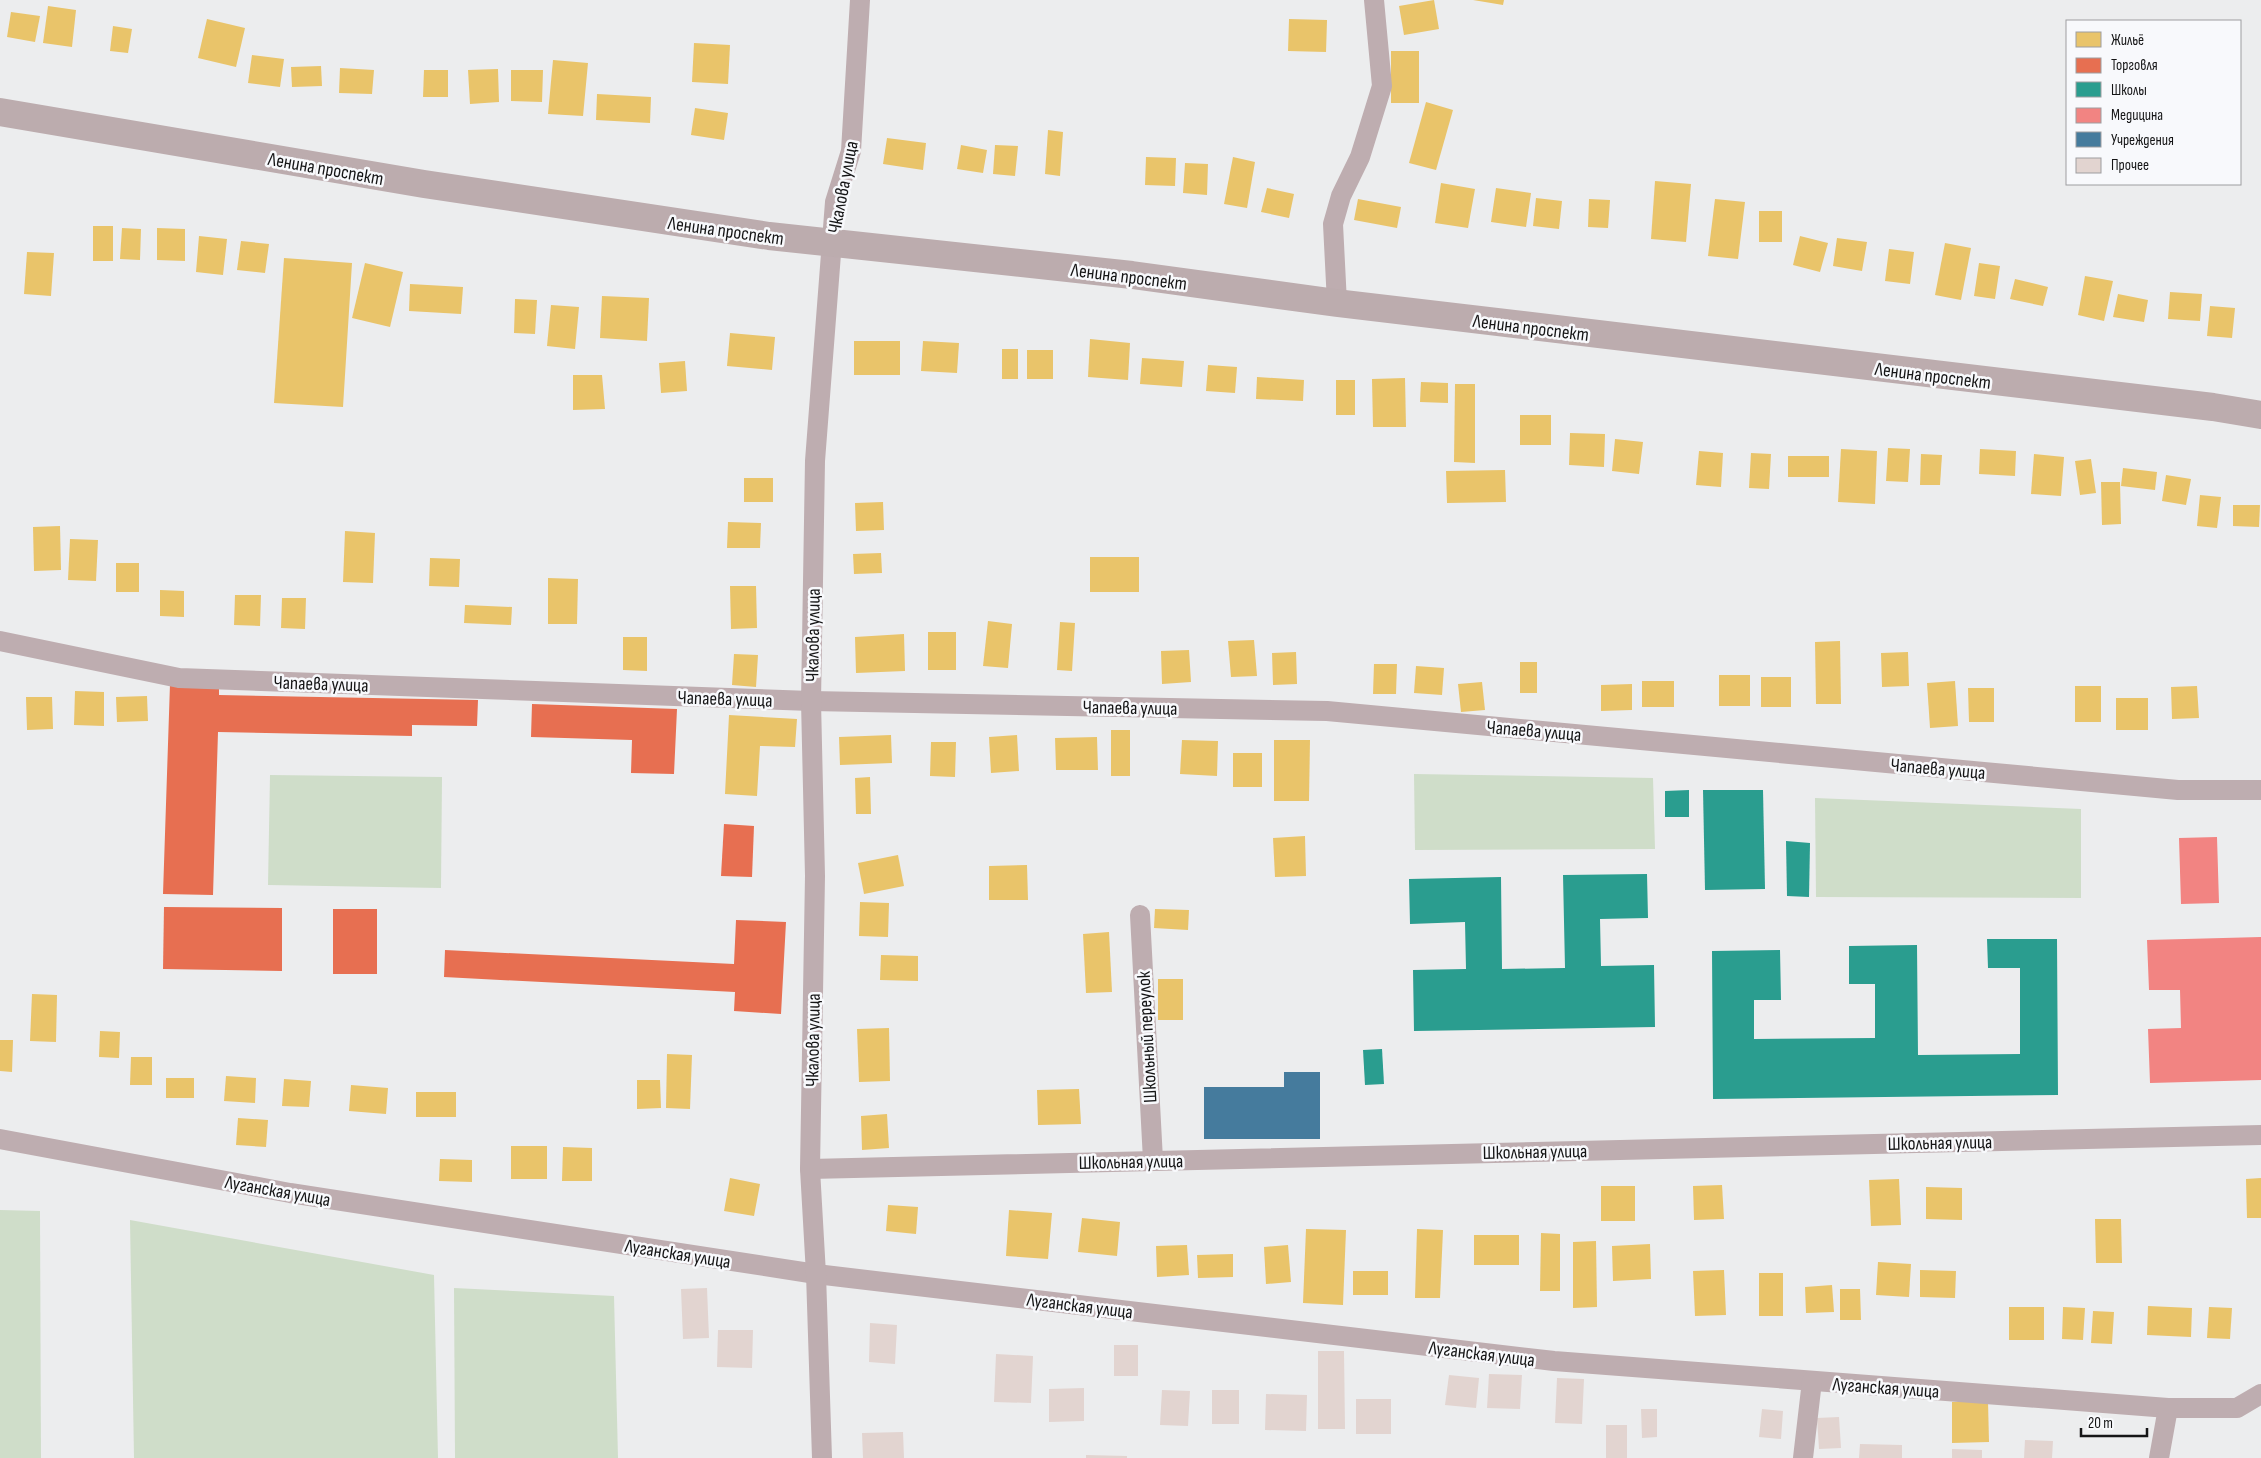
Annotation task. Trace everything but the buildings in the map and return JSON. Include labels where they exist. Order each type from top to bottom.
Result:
[{"type":"main road","name":"Ленина проспект","points":[[0,112],[424,184],[769,236],[1132,275],[1337,303],[2213,407],[2261,415]]},
{"type":"street","name":"Чкалова улица","points":[[822,1458],[816,1274],[810,1169],[815,876],[811,701],[815,461],[835,202],[851,151],[860,0]]},
{"type":"street","points":[[1337,303],[1333,224],[1341,196],[1360,158],[1382,86],[1374,0]]},
{"type":"street","name":"Чапаева улица","points":[[0,641],[179,678],[811,701],[1327,710],[2178,790],[2261,790]]},
{"type":"street","name":"Школьный переулок","points":[[1140,915],[1152,1160]]},
{"type":"street","name":"Школьная улица","points":[[810,1169],[2261,1135]]},
{"type":"street","name":"Луганская улица","points":[[0,1139],[290,1194],[816,1274],[1554,1361],[2168,1408],[2237,1408],[2261,1394]]},
{"type":"street","points":[[1803,1458],[1812,1381]]},
{"type":"street","points":[[2159,1458],[2168,1408]]},
{"type":"green space","points":[[1414,774],[1653,778],[1655,849],[1415,850]]},
{"type":"green space","points":[[270,775],[442,777],[441,888],[268,885]]},
{"type":"green space","points":[[1815,798],[2081,809],[2081,898],[1816,897]]},
{"type":"green space","points":[[0,1210],[40,1211],[41,1458],[0,1458]]},
{"type":"green space","points":[[130,1220],[434,1275],[438,1458],[134,1458]]},
{"type":"green space","points":[[454,1288],[614,1296],[618,1458],[455,1458]]}]
